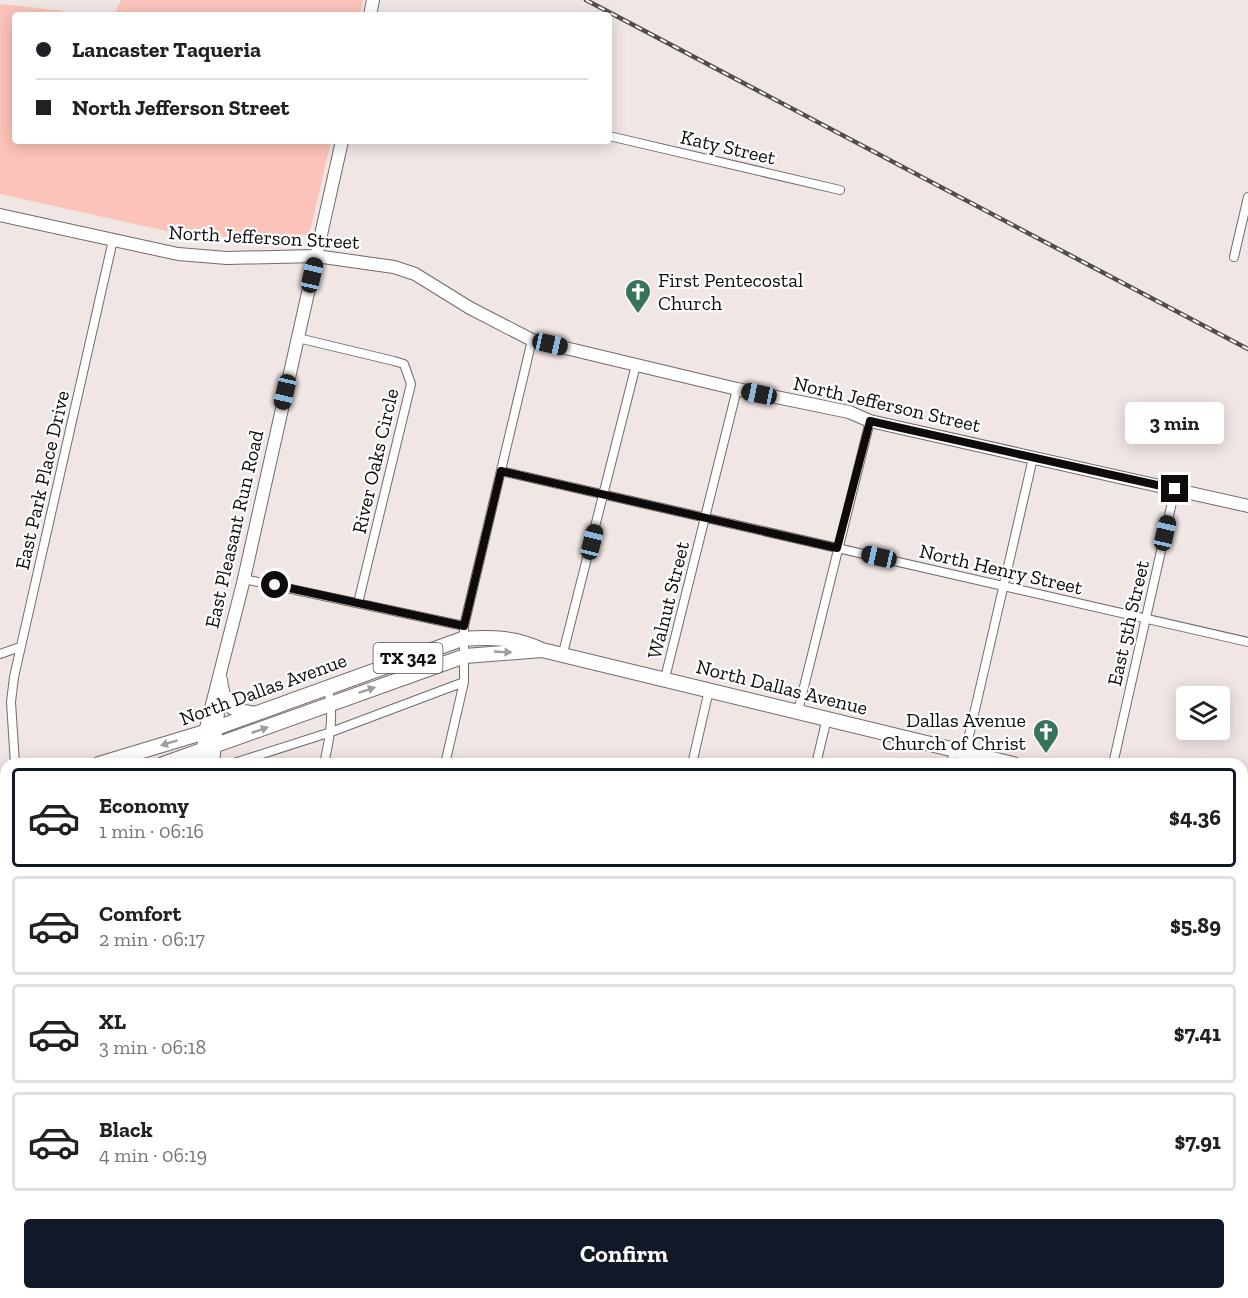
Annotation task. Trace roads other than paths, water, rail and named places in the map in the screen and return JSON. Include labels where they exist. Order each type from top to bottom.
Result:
[{"type":"main road","name":"North Dallas Avenue","points":[[119,758],[205,732],[463,633],[519,640],[542,650]]},
{"type":"main road","name":"North Dallas Avenue","points":[[188,758],[207,753],[332,702],[465,656],[542,650],[563,653],[827,718],[957,756]]},
{"type":"main road","points":[[220,680],[226,703],[234,710],[253,714]]},
{"type":"street","name":"Katy Street","points":[[612,137],[840,190]]},
{"type":"street","name":"East Pleasant Run Road","points":[[220,680],[341,144]]},
{"type":"street","points":[[1234,257],[1248,197]]},
{"type":"street","name":"North Jefferson Street","points":[[0,215],[159,250],[208,257],[316,256],[378,263],[415,274],[470,308],[532,340],[737,389],[849,412],[870,421],[1248,506]]},
{"type":"street","name":"East Park Place Drive","points":[[15,758],[11,702],[20,647],[113,240]]},
{"type":"street","name":"River Oaks Circle","points":[[298,338],[404,364],[411,384],[358,603]]},
{"type":"street","points":[[446,758],[464,682],[463,633],[532,340]]},
{"type":"street","points":[[563,653],[636,365]]},
{"type":"street","name":"Walnut Street","points":[[664,678],[737,389]]},
{"type":"street","points":[[798,711],[870,421]]},
{"type":"street","points":[[957,756],[1003,585],[1033,458]]},
{"type":"street","name":"North Henry Street","points":[[501,471],[604,497],[1248,642]]},
{"type":"street","name":"East 5th Street","points":[[1114,758],[1175,489]]},
{"type":"street","points":[[244,579],[358,603],[463,633]]},
{"type":"street","points":[[0,654],[20,647]]},
{"type":"street","points":[[207,753],[219,726],[220,680]]},
{"type":"street","points":[[207,753],[205,732],[220,680]]},
{"type":"street","points":[[250,758],[331,732],[464,682]]},
{"type":"street","points":[[325,758],[331,732],[332,702],[327,686]]},
{"type":"street","points":[[693,758],[709,690]]},
{"type":"street","points":[[817,758],[827,718]]},
{"type":"railway","points":[[586,0],[609,12]]},
{"type":"railway","points":[[612,14],[1248,349]]},
{"type":"place","name":"First Pentecostal Church","points":[[638,315]]},
{"type":"place","name":"Dallas Avenue Church of Christ","points":[[1046,755]]}]
